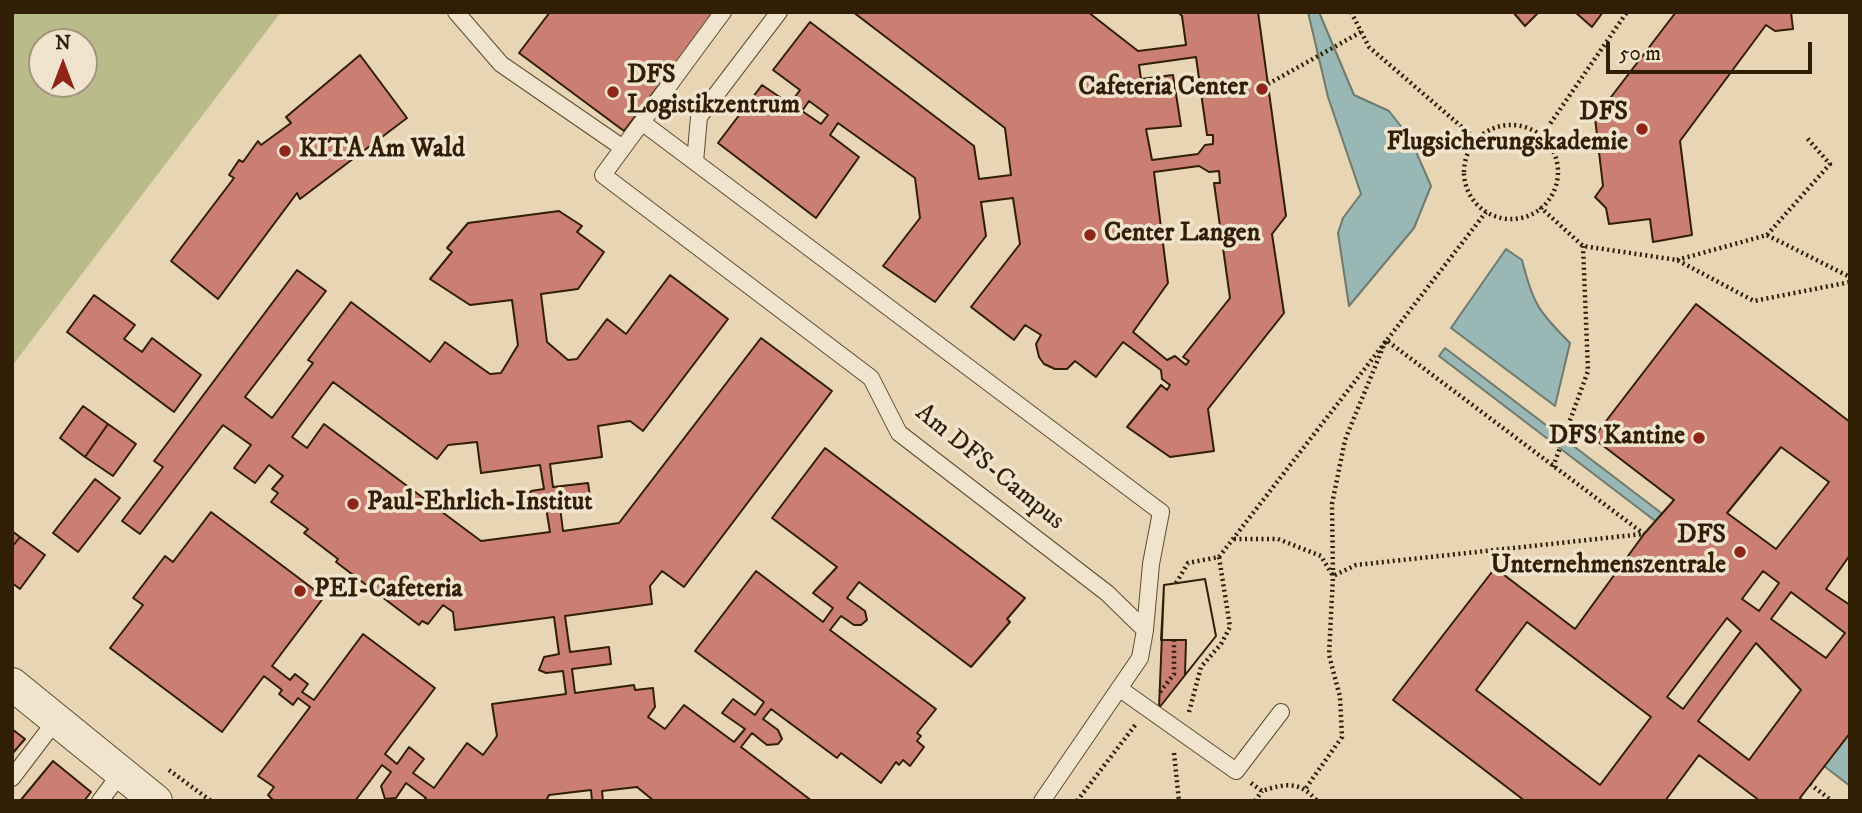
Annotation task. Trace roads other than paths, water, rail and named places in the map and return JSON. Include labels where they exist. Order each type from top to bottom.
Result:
[{"type":"street","points":[[12,684],[156,801]]},
{"type":"lane","points":[[456,12],[501,64],[623,148],[723,12]]},
{"type":"lane","points":[[695,162],[699,117],[779,12]]},
{"type":"lane","points":[[642,122],[1161,512],[1151,564],[1140,659],[1042,801]]},
{"type":"lane","name":"Am DFS-Campus","points":[[623,148],[603,175],[871,378],[899,433],[1107,593],[1145,630]]},
{"type":"lane","points":[[1120,689],[1236,771],[1281,712]]},
{"type":"lane","points":[[12,778],[57,719]]},
{"type":"lane","points":[[100,801],[121,773]]},
{"type":"water","points":[[1308,12],[1319,12],[1354,95],[1389,111],[1410,138],[1431,186],[1414,228],[1349,306],[1338,233],[1343,218],[1361,194],[1328,97]]},
{"type":"water","points":[[1506,249],[1522,260],[1538,306],[1570,343],[1555,406],[1451,328]]},
{"type":"water","points":[[1445,348],[1681,528],[1675,536],[1439,356]]},
{"type":"water","points":[[1848,736],[1850,737],[1850,786],[1824,766]]},
{"type":"place","name":"Cafeteria Center","points":[[1262,89]]},
{"type":"place","name":"DFS Logistikzentrum","points":[[613,92]]},
{"type":"place","name":"DFS Flugsicherungskademie","points":[[1642,129]]},
{"type":"place","name":"KITA Am Wald","points":[[285,151]]},
{"type":"place","name":"Center Langen","points":[[1090,235]]},
{"type":"place","name":"DFS Kantine","points":[[1699,438]]},
{"type":"place","name":"Paul-Ehrlich-Institut","points":[[353,504]]},
{"type":"place","name":"DFS Unternehmenszentrale","points":[[1740,552]]},
{"type":"place","name":"PEI-Cafeteria","points":[[300,591]]}]
